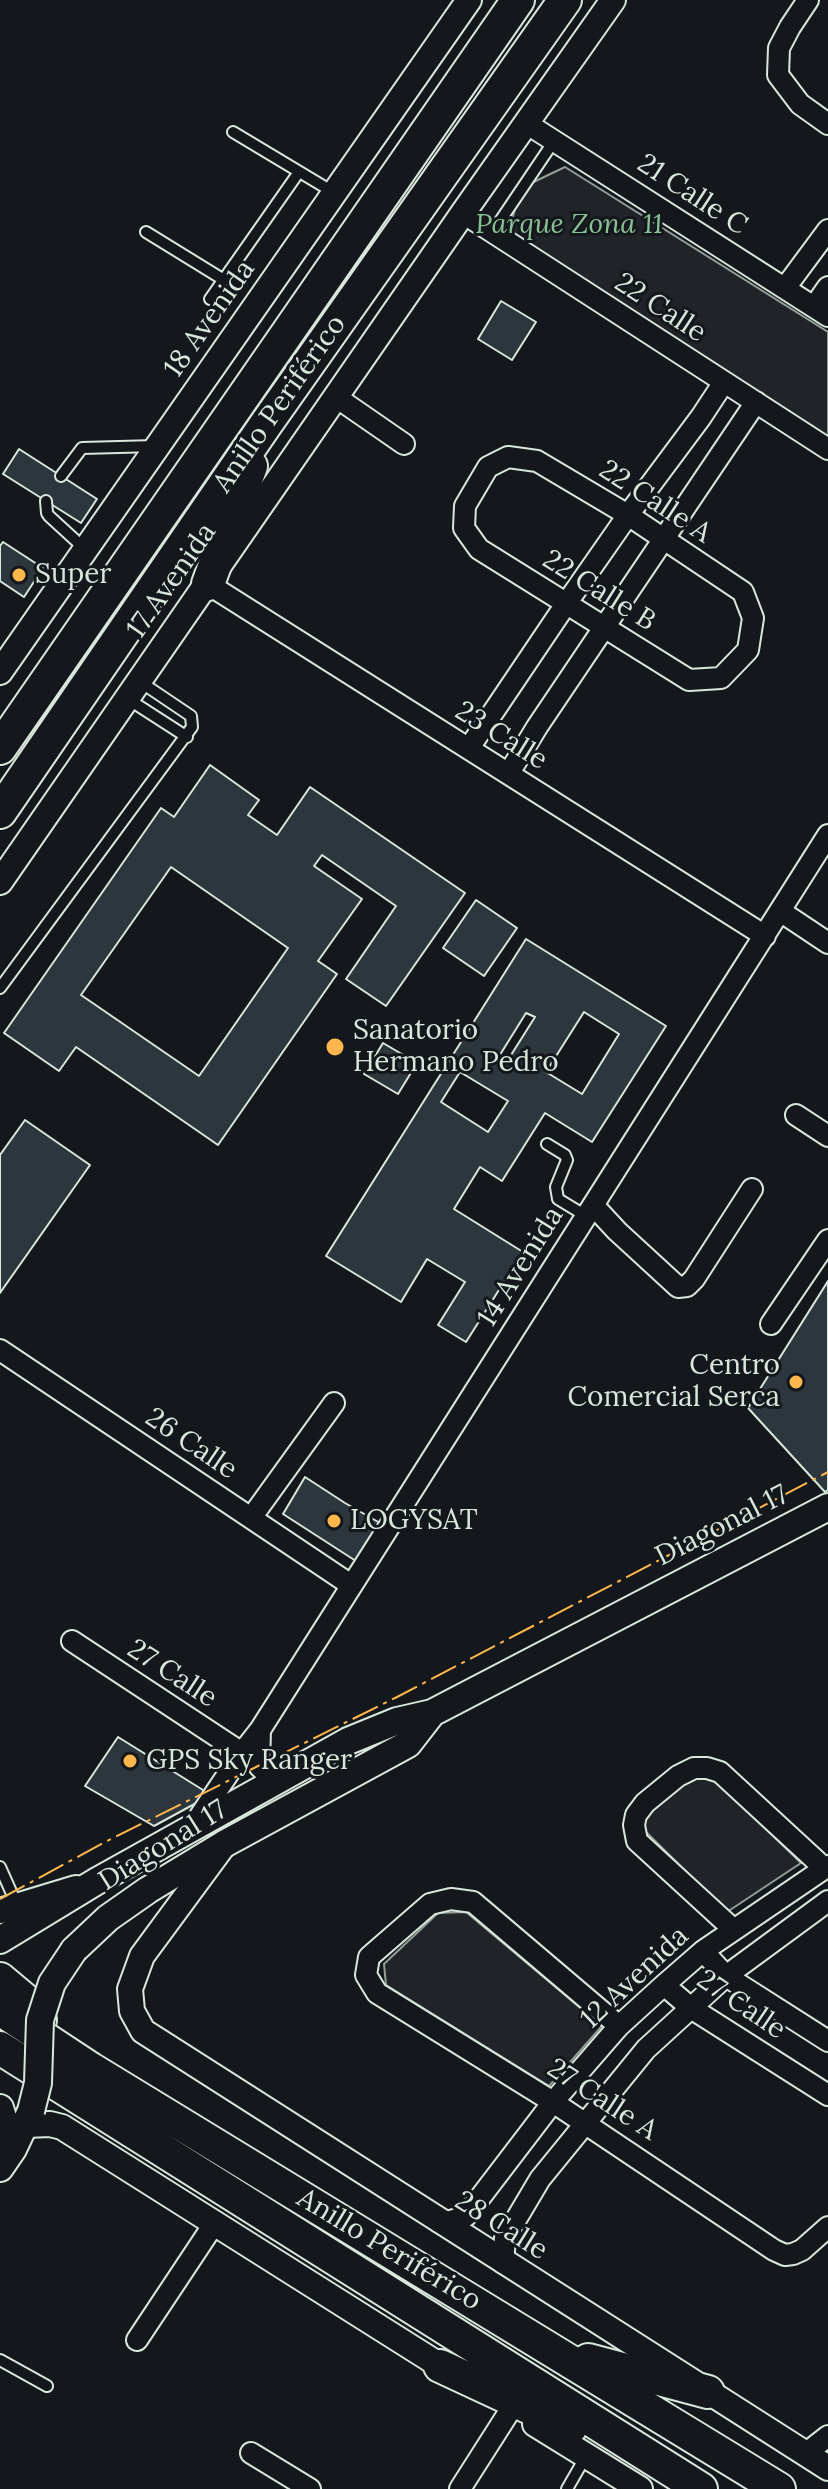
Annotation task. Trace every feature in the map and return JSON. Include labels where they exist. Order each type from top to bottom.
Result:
[{"type":"highway","name":"Anillo Periférico","points":[[0,748],[518,0]]},
{"type":"highway","name":"Anillo Periférico","points":[[0,812],[266,424],[565,0]]},
{"type":"highway","points":[[208,584],[266,424]]},
{"type":"highway","points":[[0,1979],[25,2000],[40,2020]]},
{"type":"highway","name":"Anillo Periférico","points":[[0,2009],[91,2069],[779,2489]]},
{"type":"highway","name":"Anillo Periférico","points":[[0,2048],[701,2489]]},
{"type":"highway","points":[[554,2352],[708,2392]]},
{"type":"highway","points":[[440,2366],[701,2489]]},
{"type":"main road","name":"Diagonal 17","points":[[3,1938],[193,1826],[348,1741],[397,1721],[432,1713],[828,1507]]},
{"type":"main road","name":"Diagonal 17","points":[[6,2159],[28,2118],[38,2083],[40,2020],[52,1983],[74,1950],[108,1918],[148,1890],[224,1844],[408,1744],[432,1713]]},
{"type":"main road","points":[[0,2108],[6,2159]]},
{"type":"street","name":"18 Avenida","points":[[0,672],[469,0]]},
{"type":"street","name":"17 Avenida","points":[[0,882],[613,0]]},
{"type":"street","points":[[808,0],[779,48],[778,75],[800,104],[828,124]]},
{"type":"street","name":"21 Calle C","points":[[526,123],[821,311]]},
{"type":"street","name":"22 Calle","points":[[463,213],[828,449]]},
{"type":"street","points":[[785,288],[828,230]]},
{"type":"street","points":[[821,311],[828,287]]},
{"type":"street","points":[[469,748],[628,515],[724,382]]},
{"type":"street","points":[[336,397],[404,444]]},
{"type":"street","points":[[509,773],[756,402]]},
{"type":"street","name":"22 Calle A","points":[[479,549],[464,528],[465,506],[488,467],[508,457],[537,461],[628,515],[743,592],[753,618],[748,650],[721,678],[689,680]]},
{"type":"street","name":"22 Calle B","points":[[479,549],[689,680]]},
{"type":"street","name":"23 Calle","points":[[208,584],[765,936]]},
{"type":"street","name":"14 Avenida","points":[[193,1826],[260,1730],[828,835]]},
{"type":"street","points":[[780,911],[828,943]]},
{"type":"street","points":[[796,1115],[828,1136]]},
{"type":"street","points":[[590,1210],[678,1287],[687,1286],[752,1189]]},
{"type":"street","points":[[771,1324],[828,1240]]},
{"type":"street","name":"26 Calle","points":[[0,1350],[351,1585]]},
{"type":"street","points":[[251,1518],[334,1403]]},
{"type":"street","name":"27 Calle","points":[[72,1641],[242,1753]]},
{"type":"street","points":[[260,1730],[259,1766],[267,1774],[280,1778]]},
{"type":"street","points":[[733,1929],[637,1841],[636,1815],[645,1803],[678,1776],[694,1768],[720,1772],[826,1867]]},
{"type":"street","name":"28 Calle","points":[[224,1844],[142,1956],[130,1989],[132,2011],[143,2031],[828,2468]]},
{"type":"street","name":"12 Avenida","points":[[439,2222],[466,2216],[553,2102],[619,2026],[703,1951],[826,1867]]},
{"type":"street","points":[[9,1908],[97,1881]]},
{"type":"street","name":"27 Calle A","points":[[619,2026],[473,1902],[451,1899],[430,1904],[369,1957],[366,1975],[377,1993],[553,2102],[774,2250],[785,2255],[793,2254],[828,2227]]},
{"type":"street","points":[[503,2263],[503,2247],[509,2228],[540,2179],[646,2049],[726,1976],[828,1901]]},
{"type":"street","name":"27 Calle","points":[[703,1951],[726,1976],[828,2041]]},
{"type":"street","name":"27 Calle","points":[[664,1985],[691,2008],[828,2095]]},
{"type":"street","points":[[28,2118],[62,2127],[640,2489]]},
{"type":"street","points":[[137,2340],[214,2224]]},
{"type":"street","points":[[460,2489],[511,2409]]},
{"type":"street","points":[[805,2454],[828,2436]]},
{"type":"street","points":[[251,2453],[310,2489]]},
{"type":"lane","points":[[233,132],[335,193]]},
{"type":"lane","points":[[492,233],[554,141]]},
{"type":"lane","points":[[210,299],[299,172]]},
{"type":"lane","points":[[146,232],[224,280]]},
{"type":"lane","points":[[61,476],[82,448],[158,446]]},
{"type":"lane","points":[[46,501],[49,516],[85,549]]},
{"type":"lane","points":[[133,690],[187,737]]},
{"type":"lane","points":[[0,988],[192,727],[191,716],[133,690]]},
{"type":"lane","points":[[547,1144],[565,1155],[567,1160],[557,1182],[558,1199],[590,1210]]},
{"type":"lane","points":[[0,1867],[9,1908]]},
{"type":"lane","points":[[0,2360],[47,2386]]},
{"type":"lane","points":[[567,2489],[587,2456]]},
{"type":"green space","name":"Parque Zona 11","points":[[565,167],[828,332],[828,438],[506,241],[521,188]]},
{"type":"green space","points":[[700,1765],[801,1863],[727,1912],[634,1820]]},
{"type":"green space","points":[[466,1912],[602,2026],[549,2086],[386,1985],[384,1964],[438,1913]]},
{"type":"building","points":[[501,301],[536,322],[512,360],[478,339]]},
{"type":"building","points":[[19,449],[97,499],[81,523],[3,474]]},
{"type":"building","name":"Super","points":[[3,542],[43,568],[24,597],[0,581],[0,546]]},
{"type":"building","points":[[210,765],[259,800],[248,815],[277,835],[310,787],[465,893],[386,1006],[346,979],[396,906],[322,855],[314,866],[362,899],[318,961],[337,974],[218,1145],[76,1047],[59,1071],[4,1033],[161,808],[174,817]],"holes":[[[171,867],[288,948],[199,1076],[81,995]]]},
{"type":"building","points":[[476,900],[517,928],[484,976],[443,948]]},
{"type":"building","points":[[526,939],[666,1026],[592,1142],[545,1113],[502,1181],[480,1167],[454,1209],[523,1252],[466,1342],[438,1325],[465,1282],[427,1259],[401,1302],[326,1256]],"holes":[[[584,1012],[619,1034],[582,1094],[546,1072]],[[526,1013],[535,1017],[506,1063],[498,1058]],[[460,1072],[508,1101],[488,1132],[441,1102]]]},
{"type":"building","points":[[383,1043],[417,1063],[398,1094],[364,1074]]},
{"type":"building","points":[[25,1120],[90,1165],[0,1293],[0,1155]]},
{"type":"building","name":"Centro Comercial Serca","points":[[828,1281],[828,1490],[825,1492],[748,1408]]},
{"type":"building","name":"LOGYSAT","points":[[305,1477],[387,1527],[359,1563],[283,1514]]},
{"type":"building","name":"GPS Sky Ranger","points":[[118,1737],[211,1795],[154,1826],[85,1786]]},
{"type":"power","points":[[0,1899],[105,1842],[397,1697],[828,1472]]},
{"type":"place","name":"Super","points":[[19,575]]},
{"type":"place","name":"Sanatorio Hermano Pedro","points":[[335,1047]]},
{"type":"place","name":"Centro Comercial Serca","points":[[796,1382]]},
{"type":"place","name":"LOGYSAT","points":[[334,1521]]},
{"type":"place","name":"GPS Sky Ranger","points":[[130,1761]]}]
